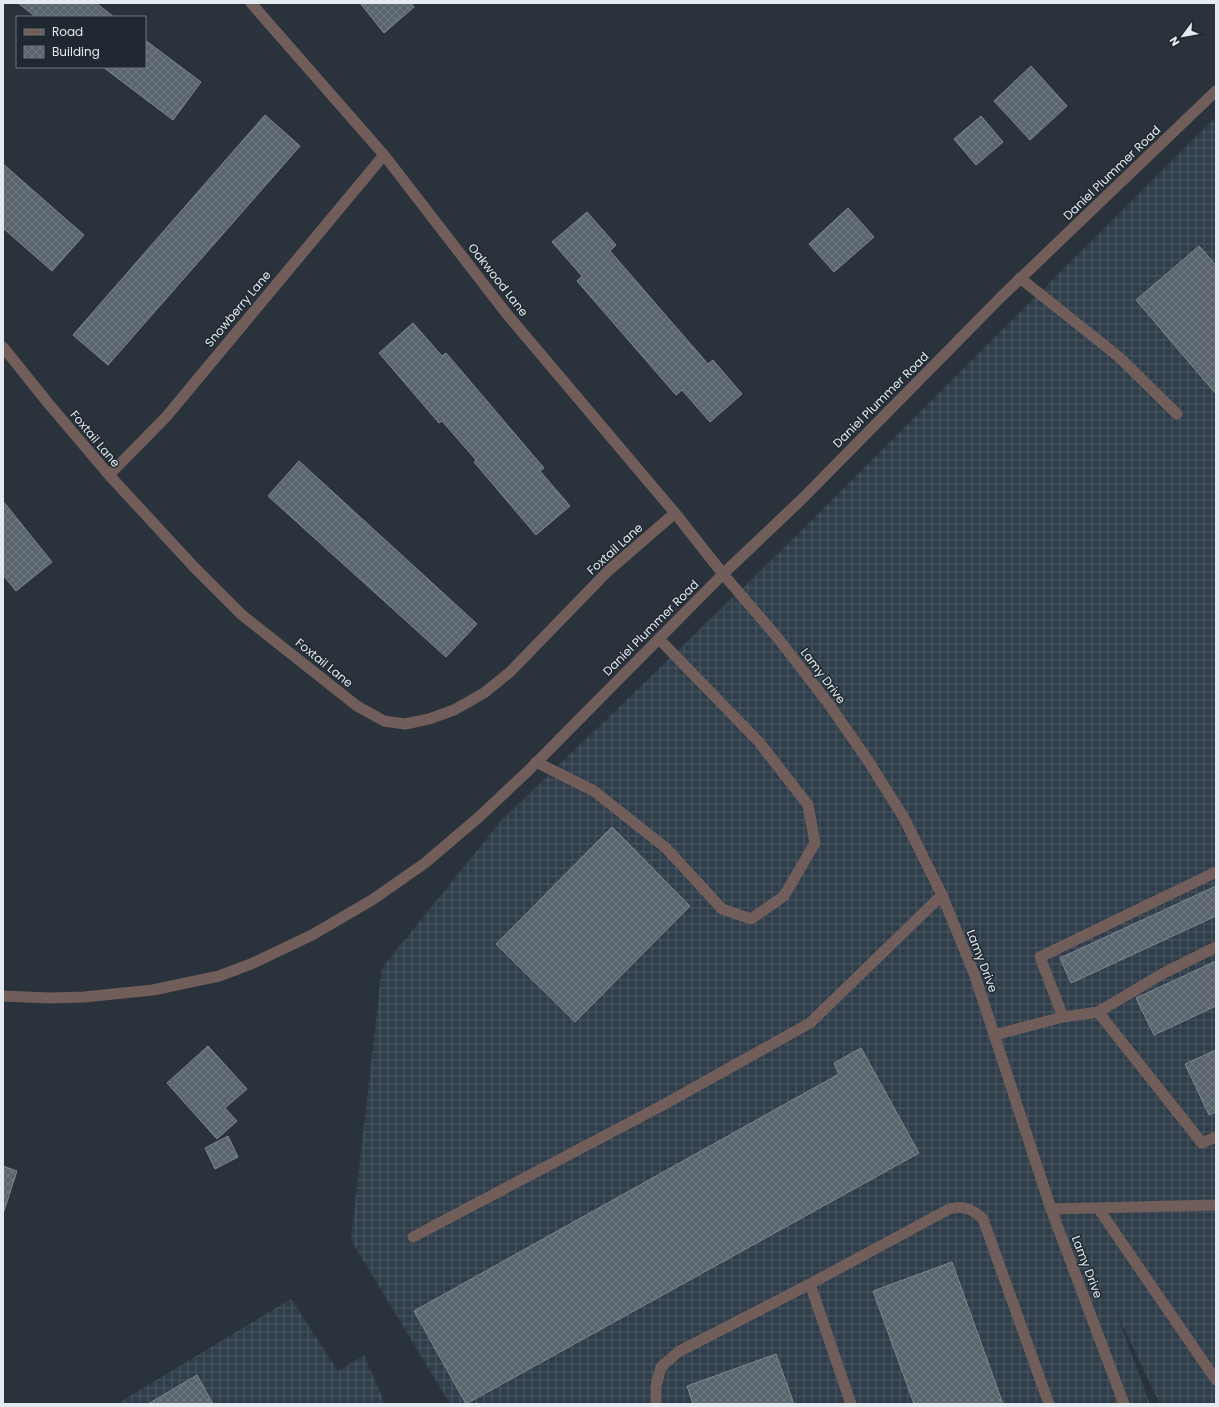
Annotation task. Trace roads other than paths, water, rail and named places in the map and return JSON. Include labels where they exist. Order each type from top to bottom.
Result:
[{"type":"street","name":"Oakwood Lane","points":[[251,3],[384,155],[506,313],[675,512],[723,574]]},
{"type":"street","name":"Daniel Plummer Road","points":[[3,996],[49,998],[84,997],[153,990],[220,976],[251,964],[319,931],[372,900],[420,867],[479,817],[536,762],[723,574],[802,499],[1020,278],[1216,91]]},
{"type":"street","name":"Snowberry Lane","points":[[109,475],[166,416],[384,155]]},
{"type":"street","points":[[1020,278],[1119,357],[1177,414]]},
{"type":"street","name":"Foxtail Lane","points":[[3,346],[48,403],[109,475],[194,567],[242,615],[357,706],[384,721],[405,724],[429,719],[454,710],[484,693],[510,672],[608,571],[675,512]]},
{"type":"street","name":"Lamy Drive","points":[[723,574],[777,637],[828,704],[867,759],[904,818],[942,895],[975,976],[1051,1210],[1124,1404]]},
{"type":"street","points":[[536,762],[594,791],[666,848],[722,909],[751,919],[784,896],[815,843],[808,804],[759,742],[659,639]]},
{"type":"street","points":[[1063,1017],[1040,957],[1216,872]]},
{"type":"street","points":[[413,1237],[663,1105],[810,1023],[942,895]]},
{"type":"street","points":[[994,1035],[1063,1017],[1098,1012],[1162,974],[1216,947]]},
{"type":"street","points":[[1098,1012],[1202,1144],[1216,1137]]},
{"type":"street","points":[[1051,1210],[1216,1205]]},
{"type":"street","points":[[656,1404],[656,1386],[662,1367],[678,1352],[810,1284],[949,1209],[958,1207],[968,1208],[976,1212],[983,1219],[1049,1404]]},
{"type":"street","points":[[1098,1208],[1216,1380]]},
{"type":"street","points":[[810,1284],[852,1404]]}]
